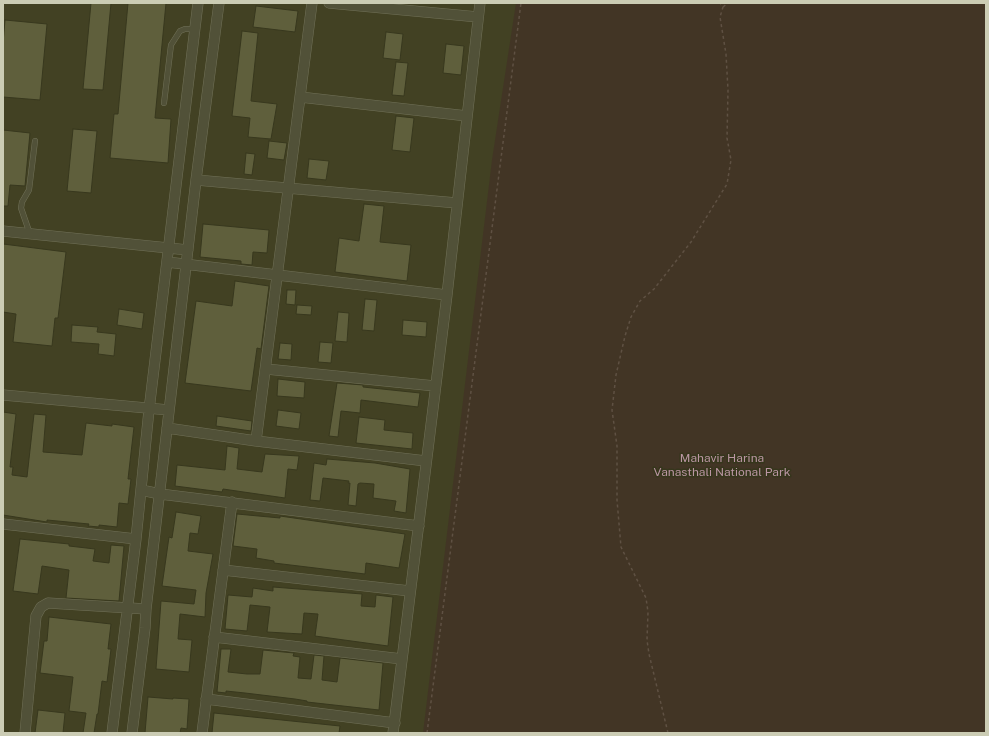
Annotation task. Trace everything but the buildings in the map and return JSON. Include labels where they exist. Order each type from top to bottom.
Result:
[{"type":"street","points":[[112,733],[198,3]]},
{"type":"street","points":[[132,733],[196,180],[219,3]]},
{"type":"street","points":[[256,441],[312,3]]},
{"type":"street","points":[[329,3],[478,17]]},
{"type":"street","points":[[206,699],[394,728],[447,295],[480,3]]},
{"type":"street","points":[[300,97],[467,116]]},
{"type":"street","points":[[196,180],[457,203]]},
{"type":"street","points":[[3,231],[188,250]]},
{"type":"street","points":[[167,262],[447,295]]},
{"type":"street","points":[[266,369],[435,386]]},
{"type":"street","points":[[3,395],[149,410],[169,410]]},
{"type":"street","points":[[167,428],[256,441],[426,461]]},
{"type":"street","points":[[141,490],[160,494],[419,526]]},
{"type":"street","points":[[202,733],[232,502]]},
{"type":"street","points":[[3,524],[136,539]]},
{"type":"street","points":[[223,570],[410,591]]},
{"type":"street","points":[[25,733],[36,616],[41,607],[48,603],[146,609]]},
{"type":"street","points":[[214,637],[402,659]]},
{"type":"lane","points":[[164,103],[171,46],[180,31],[185,29],[195,29]]},
{"type":"lane","points":[[30,234],[21,208],[22,202],[28,190],[35,141]]},
{"type":"path","points":[[427,733],[521,3]]},
{"type":"path","points":[[720,3],[723,7]]},
{"type":"path","points":[[668,733],[649,654],[647,640],[648,612],[646,598],[621,547],[617,500],[617,446],[612,410],[616,375],[625,336],[631,318],[640,301],[654,289],[691,242],[726,184],[731,160],[727,138],[728,90],[726,54],[720,17],[723,7],[728,3]]},
{"type":"green space","name":"Mahavir Harina Vanasthali National Park","points":[[516,3],[986,3],[986,733],[423,733],[492,160]]}]
